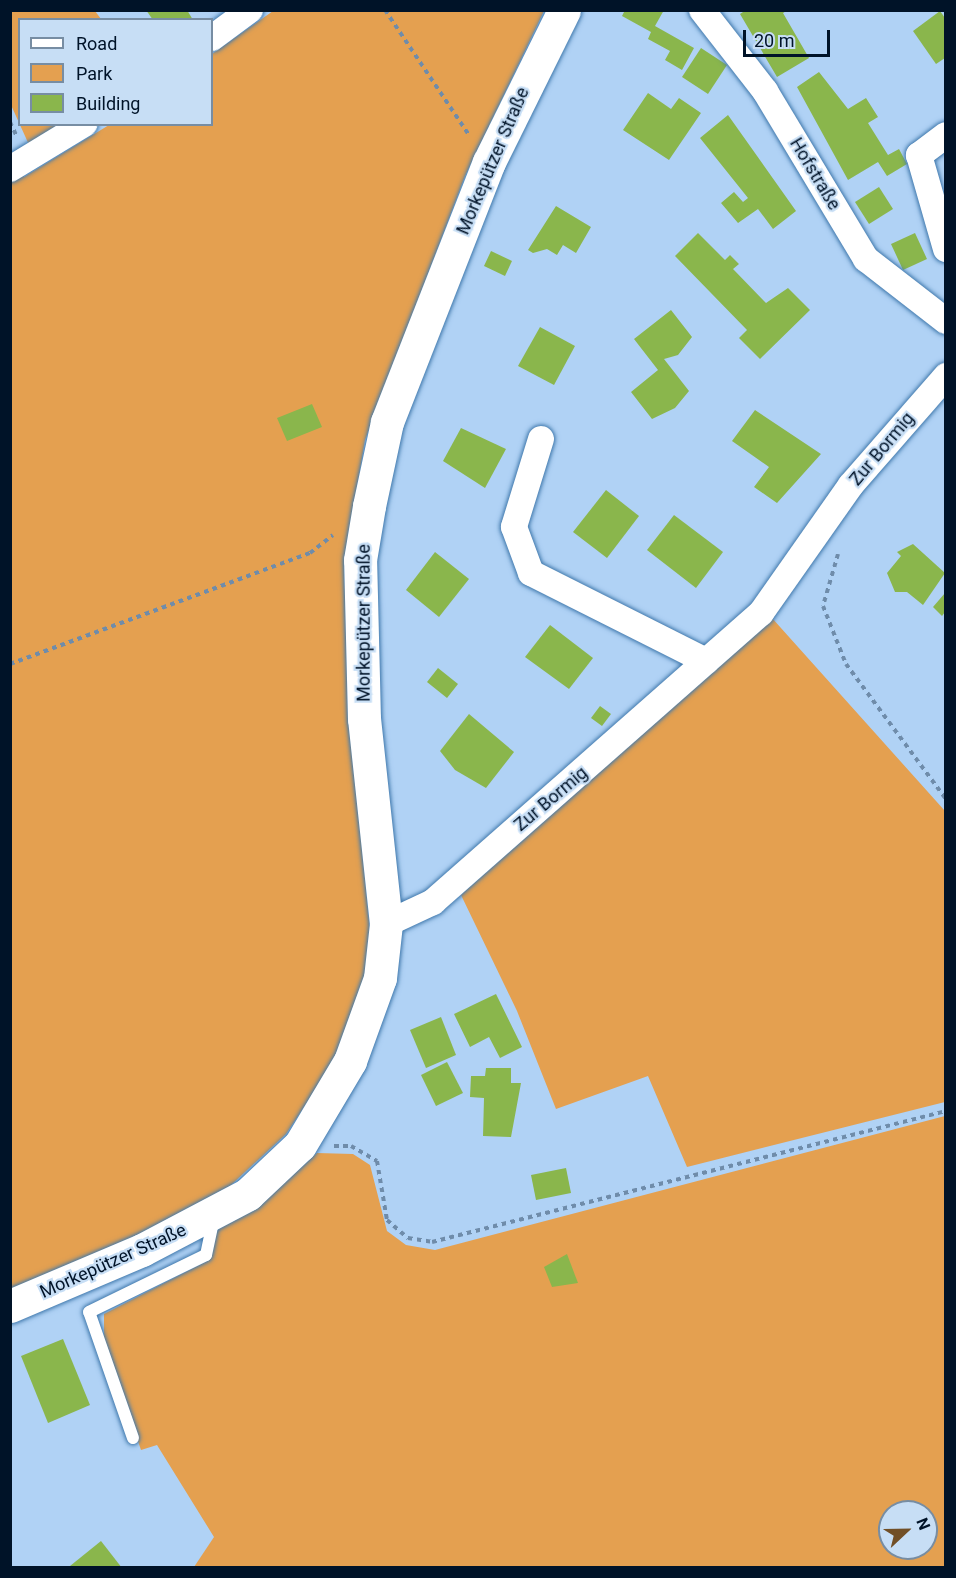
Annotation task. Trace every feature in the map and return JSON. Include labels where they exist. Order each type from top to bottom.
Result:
[{"type":"street","points":[[213,37],[250,10]]},
{"type":"street","name":"Morkepützer Straße","points":[[10,1306],[215,1213],[248,1194],[300,1144],[350,1061],[380,978],[386,924],[364,719],[360,560],[369,506],[387,422],[489,162],[564,10]]},
{"type":"street","name":"Hofstraße","points":[[702,10],[765,91],[866,259],[945,321]]},
{"type":"street","points":[[10,169],[81,126]]},
{"type":"street","points":[[945,135],[918,155],[945,249]]},
{"type":"street","name":"Zur Bormig","points":[[386,924],[433,902],[647,719],[706,661],[761,613],[851,485],[945,376]]},
{"type":"street","points":[[541,439],[514,527],[531,573],[706,661]]},
{"type":"lane","name":"Morkepützer Straße","points":[[133,1438],[89,1312],[206,1255],[215,1213]]},
{"type":"path","points":[[386,10],[489,162]]},
{"type":"path","points":[[10,664],[310,553],[369,506]]},
{"type":"path","points":[[839,550],[823,606],[846,664],[945,799]]},
{"type":"path","points":[[300,1144],[351,1146],[377,1161],[387,1220],[408,1238],[432,1242],[945,1111]]},
{"type":"green space","points":[[10,11],[95,11],[100,18],[18,18],[18,120],[11,105]]},
{"type":"green space","points":[[273,11],[544,11],[465,176],[365,440],[344,565],[350,719],[370,931],[364,981],[334,1062],[286,1134],[230,1186],[107,1252],[10,1292],[10,150],[24,177],[107,126],[213,126],[213,53]]},
{"type":"green space","points":[[20,126],[63,126],[30,147]]},
{"type":"green space","points":[[772,618],[945,811],[945,1102],[687,1167],[648,1076],[556,1109],[517,1011],[461,895]]},
{"type":"green space","points":[[945,1116],[945,1567],[194,1567],[214,1537],[157,1445],[141,1450],[104,1342],[104,1314],[209,1260],[214,1232],[261,1204],[317,1153],[353,1154],[370,1165],[387,1231],[406,1245],[435,1250]]},
{"type":"building","points":[[146,10],[187,10],[192,18],[152,18]]},
{"type":"building","points":[[625,10],[664,10],[655,26],[694,48],[682,70],[665,60],[670,51],[648,39],[651,32],[622,16]]},
{"type":"building","points":[[746,10],[788,10],[783,13],[809,58],[777,77],[740,14]]},
{"type":"building","points":[[940,11],[945,18],[945,58],[936,64],[913,31]]},
{"type":"building","points":[[701,48],[727,65],[708,94],[682,77]]},
{"type":"building","points":[[819,72],[848,109],[866,98],[878,117],[868,123],[888,155],[899,149],[907,164],[887,176],[878,162],[848,180],[797,87]]},
{"type":"building","points":[[648,93],[671,109],[679,98],[701,113],[669,160],[623,130]]},
{"type":"building","points":[[728,115],[796,211],[773,229],[758,209],[738,223],[721,203],[734,192],[743,202],[748,198],[700,138]]},
{"type":"building","points":[[879,187],[893,209],[869,224],[855,202]]},
{"type":"building","points":[[556,206],[591,227],[576,253],[563,245],[557,255],[547,249],[533,253],[528,250]]},
{"type":"building","points":[[698,233],[725,260],[730,255],[739,264],[733,269],[766,303],[788,288],[810,310],[760,359],[739,338],[747,330],[675,256]]},
{"type":"building","points":[[915,233],[927,259],[903,270],[891,244]]},
{"type":"building","points":[[491,251],[512,261],[505,276],[484,266]]},
{"type":"building","points":[[671,310],[692,337],[678,355],[664,359],[689,391],[675,408],[652,419],[631,392],[658,370],[634,339]]},
{"type":"building","points":[[540,327],[575,346],[554,385],[518,366]]},
{"type":"building","points":[[312,404],[322,427],[287,441],[277,418]]},
{"type":"building","points":[[755,410],[821,454],[777,503],[754,487],[769,467],[732,441]]},
{"type":"building","points":[[461,428],[506,449],[485,488],[443,461]]},
{"type":"building","points":[[606,490],[639,516],[607,558],[573,532]]},
{"type":"building","points":[[674,515],[723,552],[696,588],[647,550]]},
{"type":"building","points":[[913,544],[945,573],[923,605],[907,592],[895,592],[887,573],[901,556],[897,552]]},
{"type":"building","points":[[435,552],[469,579],[439,617],[406,590]]},
{"type":"building","points":[[945,593],[945,612],[942,616],[933,607]]},
{"type":"building","points":[[550,625],[593,658],[569,689],[525,657]]},
{"type":"building","points":[[438,668],[458,684],[447,698],[427,682]]},
{"type":"building","points":[[600,706],[611,714],[602,726],[591,718]]},
{"type":"building","points":[[469,714],[514,752],[486,788],[455,770],[440,751]]},
{"type":"building","points":[[496,994],[522,1047],[500,1058],[489,1037],[470,1047],[454,1014]]},
{"type":"building","points":[[441,1017],[456,1055],[426,1068],[410,1030]]},
{"type":"building","points":[[447,1062],[463,1093],[436,1106],[421,1075]]},
{"type":"building","points":[[486,1068],[511,1068],[511,1083],[521,1083],[511,1137],[483,1136],[484,1098],[470,1097],[471,1076],[485,1076]]},
{"type":"building","points":[[566,1168],[571,1193],[536,1200],[531,1175]]},
{"type":"building","points":[[567,1254],[578,1283],[552,1287],[544,1267]]},
{"type":"building","points":[[63,1339],[90,1405],[48,1423],[21,1356]]},
{"type":"building","points":[[101,1541],[122,1568],[71,1568],[70,1566]]}]
